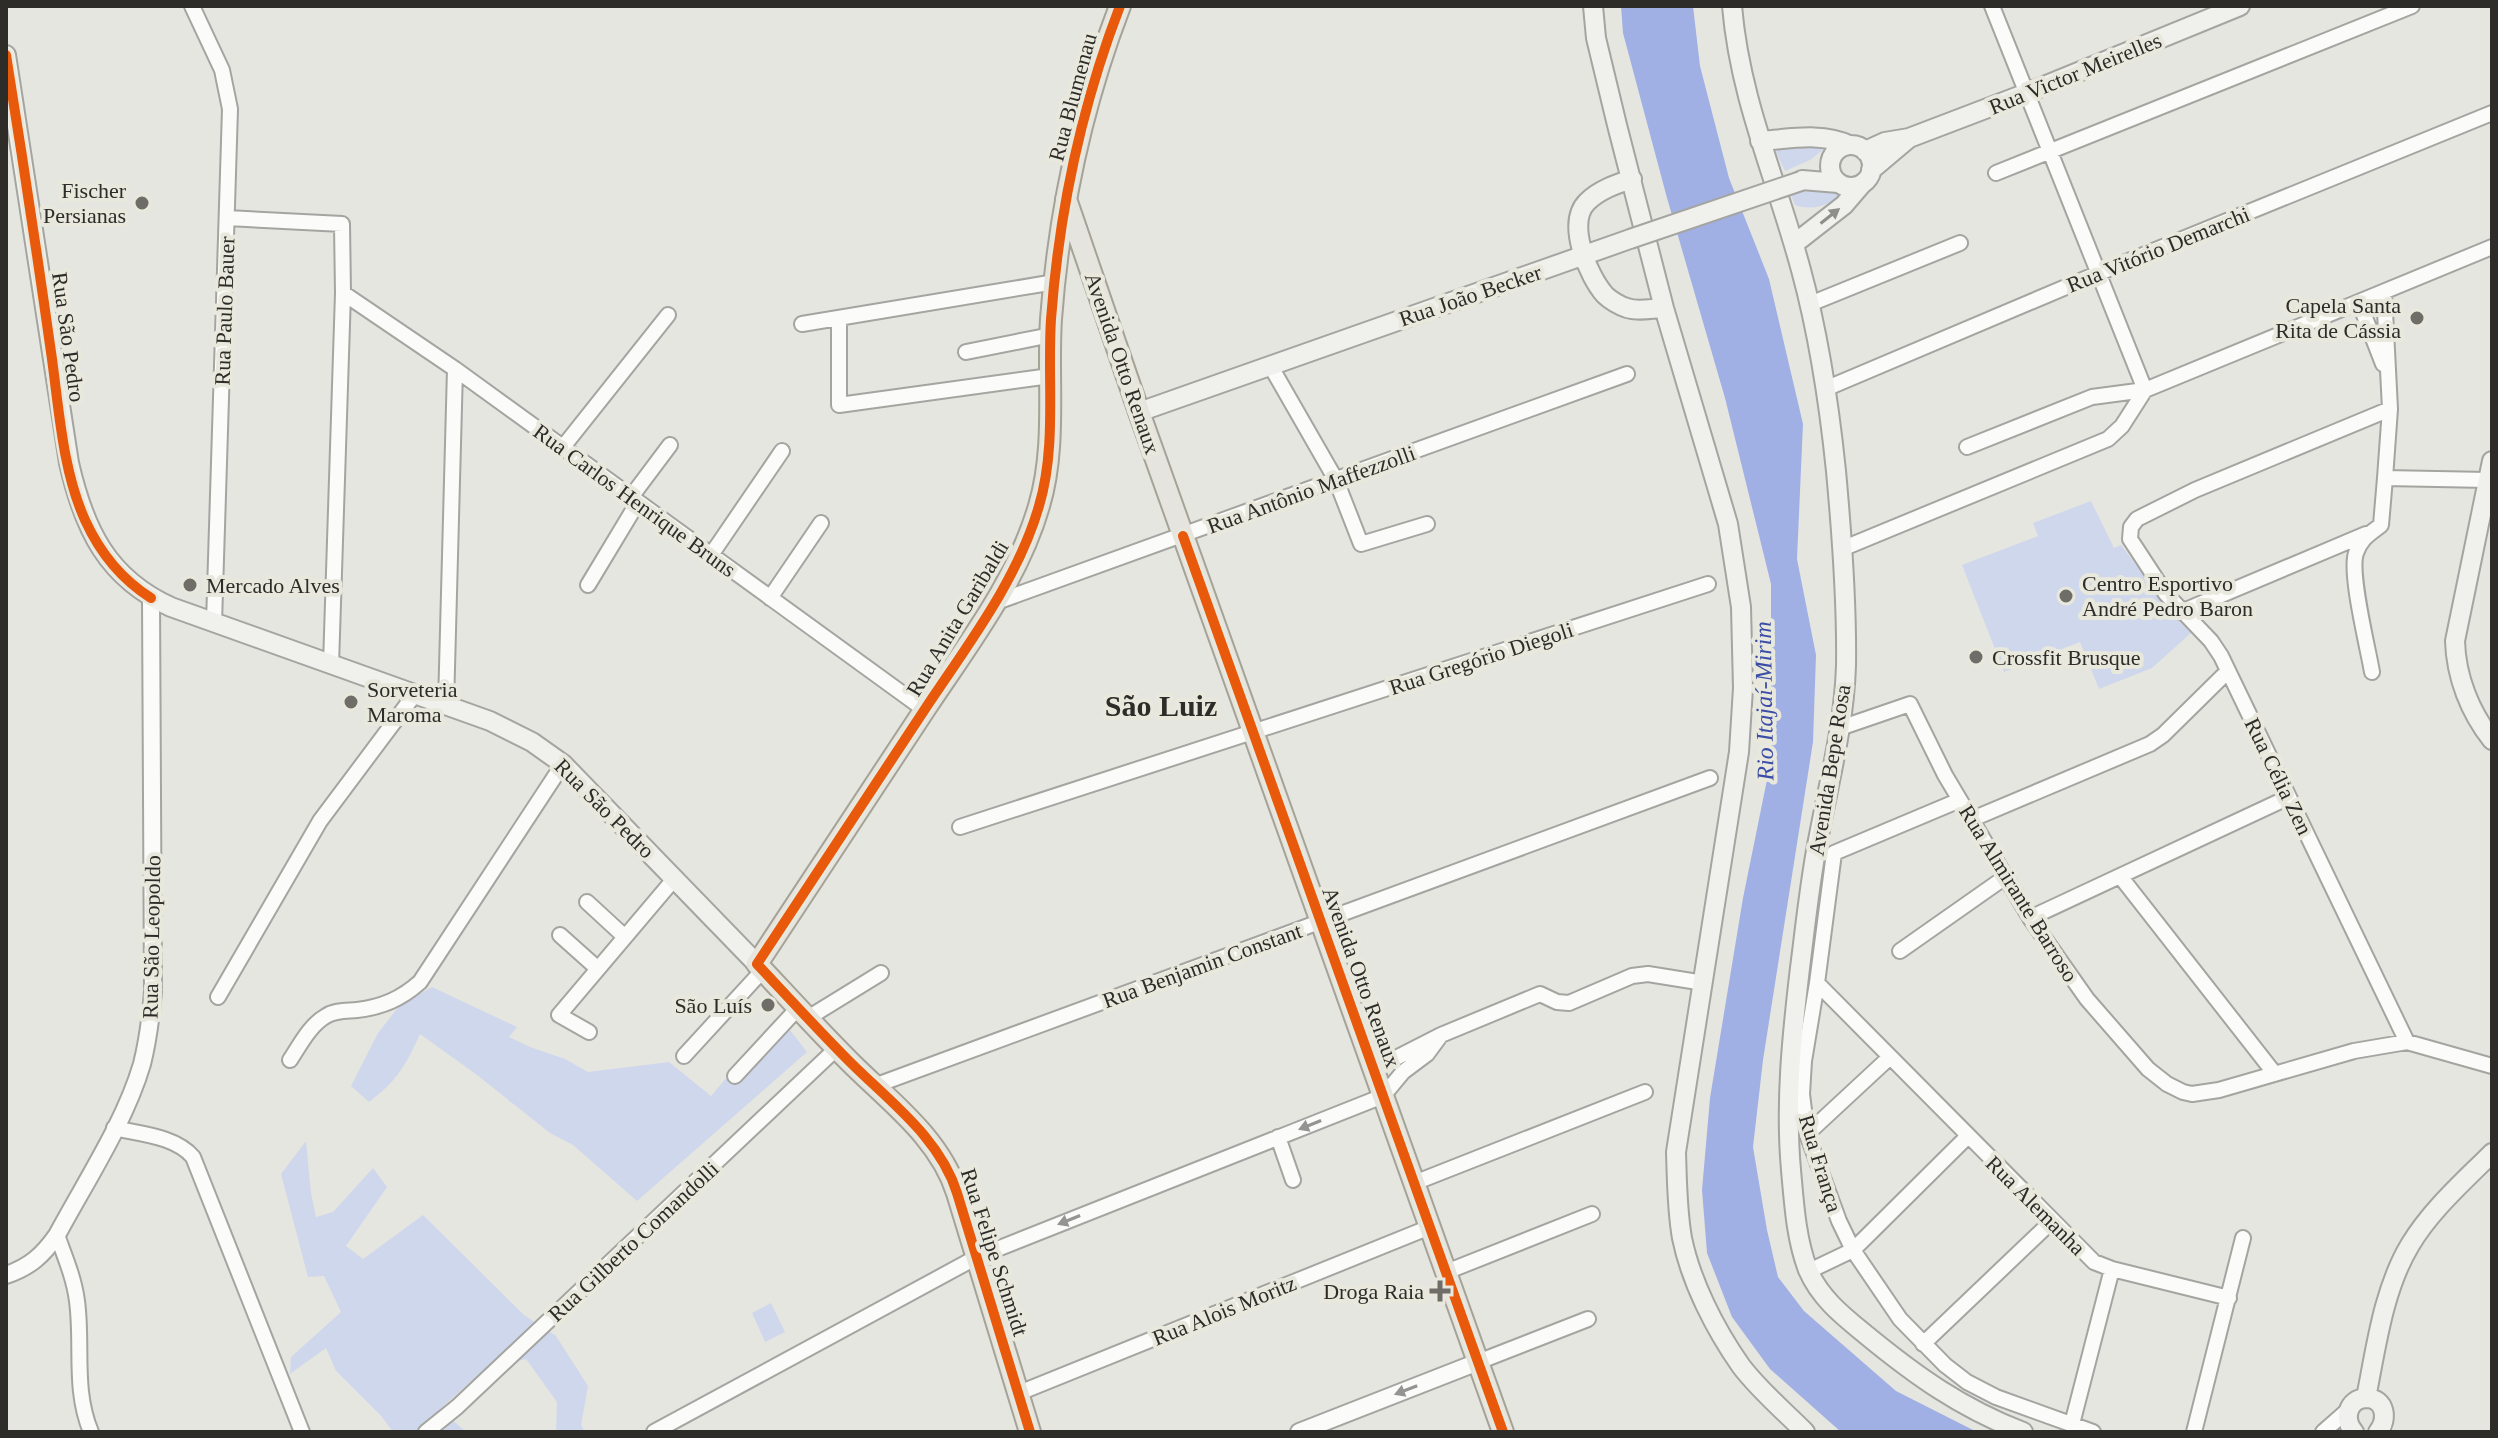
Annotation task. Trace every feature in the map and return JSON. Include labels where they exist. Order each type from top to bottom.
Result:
[{"type":"main road","name":"Rua Blumenau","points":[[1066,199],[1099,67],[1120,6]]},
{"type":"main road","points":[[1593,6],[1596,38],[1664,308],[1728,524],[1741,607],[1743,688],[1739,752],[1676,1152],[1677,1202],[1682,1240],[1696,1283],[1716,1325],[1742,1367],[1805,1432]]},
{"type":"main road","name":"Avenida Bepe Rosa","points":[[1732,6],[1740,69],[1810,304],[1825,389],[1844,548],[1846,665],[1840,728],[1807,906],[1788,1075],[1790,1155],[1802,1252],[1818,1290],[1836,1310],[1899,1362],[1959,1404],[2023,1432]]},
{"type":"main road","name":"Rua Victor Meirelles","points":[[1857,148],[1909,138],[2240,6]]},
{"type":"main road","name":"Rua São Pedro","points":[[6,55],[63,430],[77,497],[94,539],[107,558],[122,575],[151,598],[446,705],[512,731],[546,750],[760,967]]},
{"type":"main road","points":[[1760,141],[1822,137],[1834,138],[1857,148],[1871,163],[1867,177],[1854,187],[1838,183],[1832,177],[1830,162],[1837,151],[1857,148]]},
{"type":"main road","name":"Rua Victor Meirelles","points":[[1794,244],[1844,205],[1867,177],[1909,138]]},
{"type":"main road","name":"Rua João Becker","points":[[1139,412],[1802,180],[1830,162]]},
{"type":"main road","points":[[1632,179],[1600,192],[1581,210],[1577,226],[1584,255],[1593,278],[1607,297],[1628,309],[1664,308]]},
{"type":"main road","name":"Rua João Becker","points":[[1802,180],[1838,183]]},
{"type":"main road","name":"Avenida Otto Renaux","points":[[1066,199],[1503,1432]]},
{"type":"main road","name":"Rua Anita Garibaldi","points":[[760,967],[994,604],[1027,539],[1041,497],[1048,448],[1051,335],[1066,199]]},
{"type":"main road","points":[[1058,255],[1068,244],[1083,247]]},
{"type":"main road","points":[[2492,461],[2455,641],[2456,661],[2466,695],[2492,740]]},
{"type":"main road","name":"Rua Felipe Schmidt","points":[[760,967],[940,1154],[952,1177],[1030,1432]]},
{"type":"main road","points":[[2366,1398],[2385,1310],[2401,1260],[2424,1224],[2492,1153]]},
{"type":"main road","points":[[2352,1432],[2348,1410],[2366,1398],[2382,1407],[2385,1418],[2382,1431]]},
{"type":"street","name":"Rua Paulo Bauer","points":[[192,6],[222,70],[229,97],[214,623]]},
{"type":"street","points":[[1992,6],[2145,390]]},
{"type":"street","points":[[1996,173],[2412,6]]},
{"type":"street","name":"Rua Vitório Demarchi","points":[[1825,389],[2099,273],[2492,113]]},
{"type":"street","points":[[227,218],[342,224],[343,293],[331,665]]},
{"type":"street","points":[[1810,304],[1960,243]]},
{"type":"street","points":[[1967,447],[2092,397],[2145,390],[2492,247]]},
{"type":"street","points":[[802,324],[1055,282]]},
{"type":"street","points":[[2181,612],[2381,525],[2390,409],[2384,292]]},
{"type":"street","name":"Rua Carlos Henrique Bruns","points":[[343,293],[455,369],[925,710]]},
{"type":"street","points":[[2359,302],[2388,375]]},
{"type":"street","points":[[563,447],[668,315]]},
{"type":"street","points":[[839,319],[839,405],[1050,376]]},
{"type":"street","points":[[966,352],[1051,335]]},
{"type":"street","points":[[1270,365],[1336,480],[1361,544],[1427,524]]},
{"type":"street","points":[[446,705],[455,369]]},
{"type":"street","name":"Rua Antônio Maffezzolli","points":[[994,604],[1627,374]]},
{"type":"street","points":[[1844,548],[2108,439],[2122,426],[2145,390]]},
{"type":"street","name":"Rua Célia Zen","points":[[2390,409],[2195,490],[2137,519],[2131,527],[2130,539],[2166,594],[2211,641],[2228,671],[2407,1042]]},
{"type":"street","points":[[588,585],[634,499],[670,445]]},
{"type":"street","points":[[711,555],[782,451]]},
{"type":"street","points":[[2385,478],[2488,480]]},
{"type":"street","points":[[770,598],[821,523]]},
{"type":"street","points":[[2366,534],[2355,555],[2354,565],[2372,672]]},
{"type":"street","name":"Rua Gregório Diegoli","points":[[960,827],[1708,584]]},
{"type":"street","name":"Rua São Leopoldo","points":[[6,1275],[36,1261],[57,1235],[114,1128],[141,1065],[147,1040],[153,991],[151,598]]},
{"type":"street","points":[[1970,820],[2150,744],[2228,671]]},
{"type":"street","points":[[218,997],[320,821],[415,694]]},
{"type":"street","name":"Rua Almirante Barroso","points":[[1840,728],[1910,704],[1970,820],[2030,918],[2087,999],[2148,1069],[2167,1084],[2183,1092],[2203,1093],[2370,1047],[2407,1042],[2420,1043],[2492,1066]]},
{"type":"street","points":[[290,1060],[311,1029],[325,1016],[375,1008],[401,997],[420,982],[563,764]]},
{"type":"street","name":"Rua Benjamin Constant","points":[[874,1086],[1710,778]]},
{"type":"street","points":[[2030,918],[2289,797]]},
{"type":"street","name":"Rua França","points":[[1960,800],[1834,853],[1802,1080],[1807,1134],[1853,1250],[1900,1319],[1923,1344],[1945,1365],[1996,1397],[2093,1432]]},
{"type":"street","points":[[2120,876],[2275,1074]]},
{"type":"street","points":[[589,1032],[559,1015],[675,878]]},
{"type":"street","points":[[1900,951],[2004,878]]},
{"type":"street","points":[[587,902],[625,937]]},
{"type":"street","points":[[560,935],[598,969]]},
{"type":"street","points":[[684,1056],[760,967]]},
{"type":"street","points":[[735,1076],[803,1013],[881,973]]},
{"type":"street","points":[[1371,1061],[1396,1058],[1441,1035],[1540,994],[1557,1002],[1569,1003],[1632,976],[1648,974],[1704,983]]},
{"type":"street","name":"Rua Alemanha","points":[[1817,983],[2088,1258],[2101,1266],[2229,1298]]},
{"type":"street","points":[[654,1432],[977,1257],[1383,1096],[1403,1072],[1427,1054],[1441,1035]]},
{"type":"street","name":"Rua Gilberto Comandolli","points":[[426,1432],[468,1397],[837,1048]]},
{"type":"street","points":[[1807,1134],[1890,1057]]},
{"type":"street","points":[[1414,1183],[1645,1092]]},
{"type":"street","points":[[114,1128],[171,1142],[187,1150],[193,1157],[301,1432]]},
{"type":"street","points":[[1809,1271],[1853,1250],[1968,1136]]},
{"type":"street","points":[[1278,1137],[1293,1180]]},
{"type":"street","points":[[1446,1272],[1592,1214]]},
{"type":"street","points":[[1923,1344],[2052,1221]]},
{"type":"street","name":"Rua Alois Moritz","points":[[1019,1393],[1430,1227]]},
{"type":"street","points":[[57,1235],[77,1303],[80,1399],[91,1432]]},
{"type":"street","points":[[2194,1432],[2243,1238]]},
{"type":"street","points":[[2072,1424],[2112,1269]]},
{"type":"street","points":[[1299,1432],[1588,1319]]},
{"type":"street","points":[[2323,1432],[2348,1410]]},
{"type":"shaded area","points":[[1833,142],[1810,160],[1785,171],[1776,152],[1782,145]]},
{"type":"shaded area","points":[[1808,187],[1846,190],[1823,205],[1810,208],[1795,205],[1791,195]]},
{"type":"shaded area","name":"Centro Esportivo André Pedro Baron","points":[[2091,501],[2114,548],[2121,545],[2175,617],[2191,633],[2152,668],[2099,689],[2080,642],[2004,672],[1962,565],[2038,536],[2033,523]]},
{"type":"shaded area","points":[[432,987],[517,1027],[509,1037],[565,1059],[588,1072],[669,1062],[711,1096],[779,1016],[807,1052],[637,1201],[573,1145],[550,1133],[420,1034],[400,1072],[369,1102],[351,1086],[378,1033],[400,1005]]},
{"type":"shaded area","points":[[306,1141],[316,1217],[333,1212],[373,1168],[387,1187],[346,1246],[363,1259],[423,1215],[524,1315],[556,1336],[588,1386],[581,1425],[585,1432],[556,1432],[557,1402],[526,1359],[486,1368],[440,1409],[466,1432],[393,1432],[336,1371],[326,1348],[290,1374],[291,1357],[341,1312],[324,1276],[308,1277],[281,1174]]},
{"type":"shaded area","points":[[771,1303],[785,1332],[765,1342],[752,1313]]},
{"type":"water","points":[[1621,6],[1693,6],[1700,66],[1729,178],[1769,279],[1803,424],[1797,559],[1816,655],[1813,742],[1763,1060],[1753,1147],[1778,1277],[1804,1311],[1896,1391],[1977,1432],[1841,1432],[1770,1369],[1732,1317],[1707,1253],[1702,1190],[1710,1098],[1743,898],[1771,760],[1771,584],[1725,398],[1623,33]]},
{"type":"cycle path","points":[[1030,1432],[957,1193],[939,1155],[912,1122],[838,1050],[757,964],[975,634],[1005,585],[1030,533],[1045,483],[1048,460],[1051,319],[1066,199],[1094,82],[1120,6]]},
{"type":"cycle path","points":[[6,55],[62,438],[71,480],[97,543],[121,574],[151,598]]},
{"type":"cycle path","points":[[1183,536],[1503,1432]]},
{"type":"place","name":"Fischer Persianas","points":[[142,203]]},
{"type":"place","name":"Capela Santa Rita de Cássia","points":[[2417,318]]},
{"type":"place","name":"Mercado Alves","points":[[190,585]]},
{"type":"place","name":"Centro Esportivo André Pedro Baron","points":[[2066,596]]},
{"type":"place","name":"Crossfit Brusque","points":[[1976,657]]},
{"type":"place","name":"Sorveteria Maroma","points":[[351,702]]},
{"type":"place","name":"São Luís","points":[[768,1005]]},
{"type":"place","name":"Droga Raia","points":[[1440,1291]]},
{"type":"district","name":"São Luiz","points":[[1161,706]]},
{"type":"water label","name":"Rio Itajaí-Mirim","points":[[1764,701]]}]
